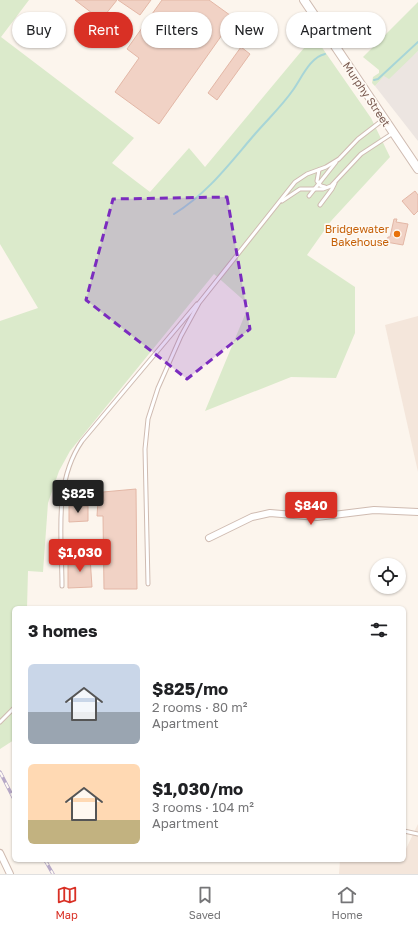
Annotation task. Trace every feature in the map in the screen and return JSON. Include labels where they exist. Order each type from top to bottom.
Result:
[{"type":"street","name":"Murphy Street","points":[[307,1],[418,169]]},
{"type":"street","points":[[209,538],[252,517],[265,514],[317,517],[374,510],[418,512]]},
{"type":"street","points":[[0,854],[10,874]]},
{"type":"lane","points":[[309,196],[337,161],[362,136],[384,119]]},
{"type":"lane","points":[[320,205],[335,184],[361,154],[393,133]]},
{"type":"lane","points":[[62,586],[62,502],[64,480],[71,459],[82,441],[199,303],[298,180],[307,174],[337,161]]},
{"type":"lane","points":[[319,170],[316,177],[319,184]]},
{"type":"lane","points":[[319,184],[329,187]]},
{"type":"lane","points":[[279,202],[300,189],[329,187],[335,184]]},
{"type":"lane","points":[[148,584],[145,453],[148,419],[162,378],[181,336],[199,303]]},
{"type":"lane","points":[[0,722],[12,710]]},
{"type":"lane","points":[[406,831],[418,834]]},
{"type":"highlighted area","points":[[227,197],[250,329],[187,379],[86,300],[113,199]]},
{"type":"shaded area","points":[[418,51],[418,141],[375,86],[384,76]]},
{"type":"shaded area","points":[[418,316],[418,472],[385,325]]},
{"type":"shaded area","points":[[418,824],[418,874],[339,874],[340,862],[406,862],[406,849]]},
{"type":"green space","points":[[0,0],[29,0],[20,12],[12,12],[12,22],[1,37],[12,45],[12,48],[15,48],[134,138],[112,163],[150,192],[189,148],[205,167],[304,48],[322,48],[371,118],[390,157],[331,221],[307,255],[355,287],[355,333],[336,378],[291,377],[205,411],[249,305],[214,274],[70,451],[59,471],[48,503],[43,572],[28,571],[27,606],[12,606],[12,741],[0,749],[0,321],[38,308],[0,244]]},
{"type":"green space","points":[[418,2],[418,51],[389,79],[384,76],[375,86],[372,83],[373,77],[379,73],[379,70],[363,57],[372,48],[386,48],[386,34]]},
{"type":"building","points":[[75,0],[117,0],[107,12],[91,12]]},
{"type":"building","points":[[118,0],[151,0],[140,15]]},
{"type":"building","points":[[162,0],[209,0],[226,12],[220,12],[220,38],[159,124],[115,92],[139,58],[127,49],[133,48],[133,41],[141,29],[141,48],[212,48],[212,12],[153,12]]},
{"type":"building","points":[[240,48],[250,54],[217,100],[208,93]]},
{"type":"building","points":[[415,191],[418,195],[418,211],[414,215],[402,201]]},
{"type":"building","name":"Bridgewater Bakehouse","points":[[394,219],[397,219],[396,222],[408,224],[403,245],[386,242],[388,237],[390,237]]},
{"type":"building","points":[[136,489],[137,589],[104,589],[103,516],[97,516],[98,501],[104,501],[103,492]]},
{"type":"building","points":[[69,506],[88,506],[88,521],[69,522]]},
{"type":"building","points":[[90,557],[92,587],[68,588],[68,558]]},
{"type":"waterway","points":[[374,80],[378,79],[418,42]]},
{"type":"waterway","points":[[174,214],[197,197],[218,177],[284,102],[310,64],[315,59],[325,54]]},
{"type":"railway","points":[[0,772],[12,795]]},
{"type":"railway","points":[[46,862],[53,874]]},
{"type":"place","name":"Bridgewater Bakehouse","points":[[397,234]]}]
